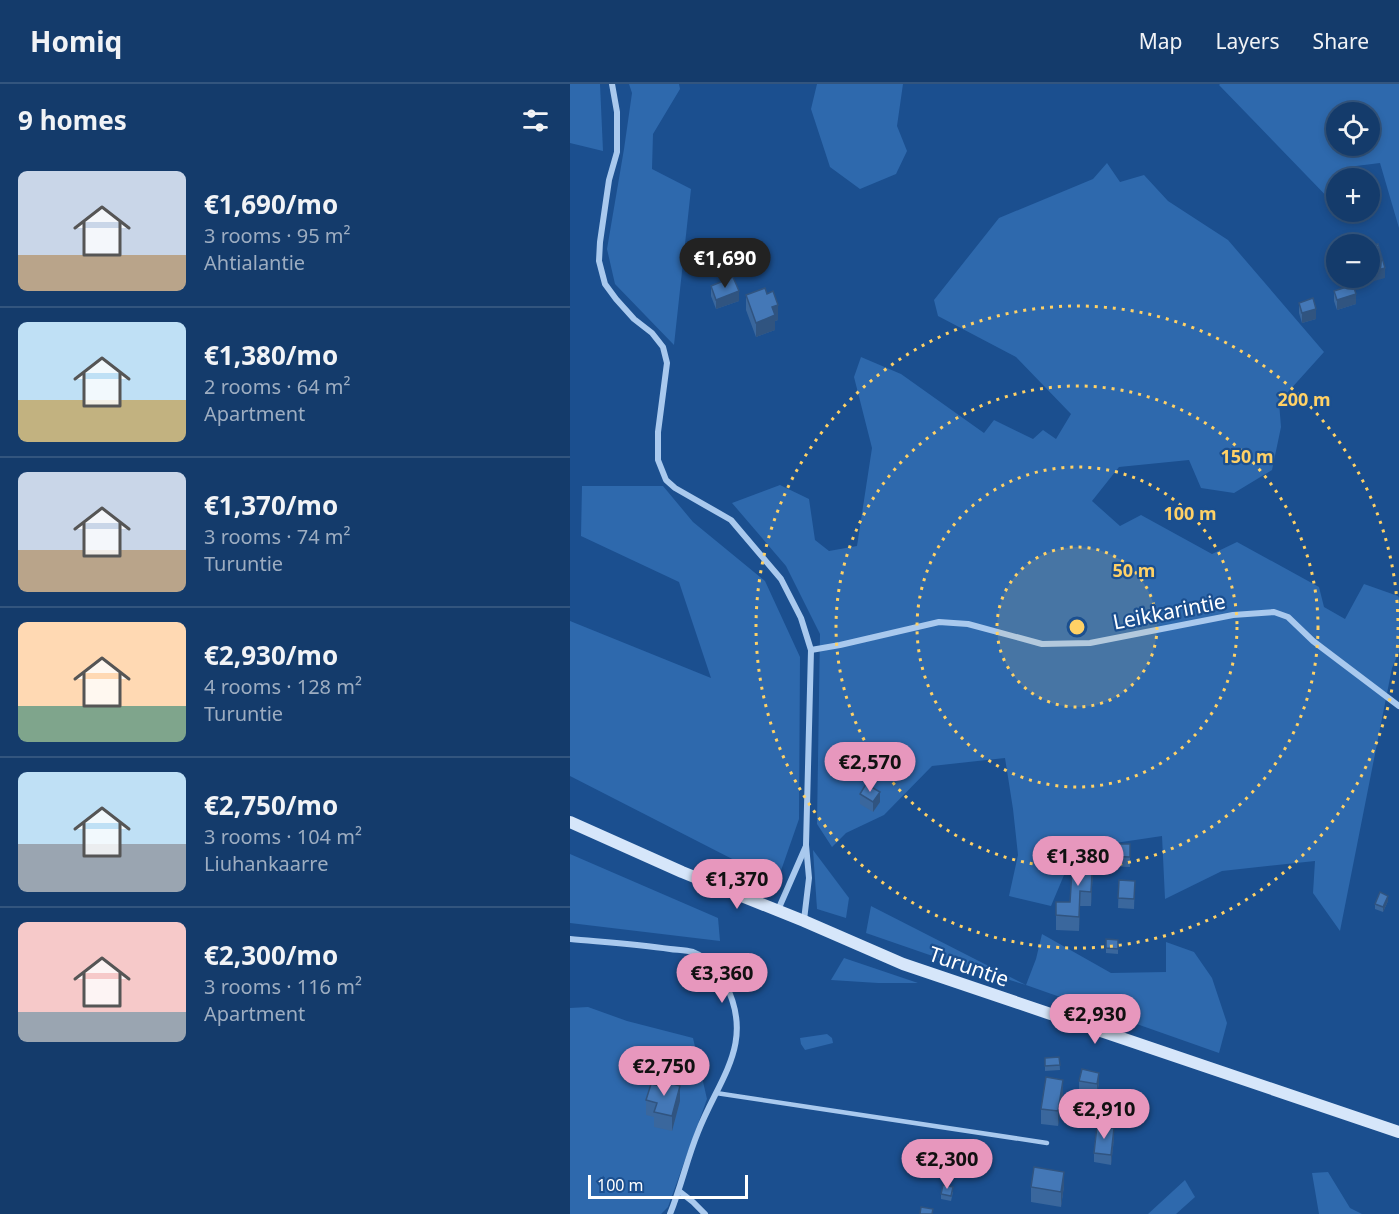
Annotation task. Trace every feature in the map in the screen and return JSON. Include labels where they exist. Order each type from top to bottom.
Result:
[{"type":"main road","name":"Turuntie","points":[[570,822],[682,872],[778,910],[903,964],[1399,1132]]},
{"type":"street","points":[[612,84],[617,112],[617,152],[609,180],[599,261],[605,284],[634,319],[652,333],[663,347],[667,363],[658,432],[658,460],[666,480],[675,488],[731,520],[781,579],[801,618],[811,650],[806,845],[808,878],[804,921]]},
{"type":"street","name":"Leikkarintie","points":[[811,650],[939,622],[968,624],[1042,644],[1090,643],[1233,615],[1274,612],[1288,617],[1313,641],[1399,706]]},
{"type":"street","points":[[778,910],[806,845]]},
{"type":"street","points":[[570,939],[693,952],[706,960],[717,972],[734,1003],[738,1028],[737,1047],[695,1139],[670,1214]]},
{"type":"street","points":[[679,1191],[705,1214]]},
{"type":"lane","points":[[716,1094],[1047,1143]]},
{"type":"shaded area","points":[[570,84],[600,84],[603,151],[570,143]]},
{"type":"shaded area","points":[[629,84],[679,84],[680,89],[653,134],[652,169],[691,189],[674,345],[615,284],[607,249],[632,93]]},
{"type":"shaded area","points":[[817,84],[903,84],[897,126],[907,151],[896,174],[860,189],[830,167],[811,109]]},
{"type":"shaded area","points":[[1220,84],[1399,84],[1399,228],[1380,163],[1348,168],[1326,168],[1326,196]]},
{"type":"shaded area","points":[[1107,163],[1120,182],[1144,175],[1168,201],[1228,240],[1324,352],[1279,402],[1281,427],[1272,470],[1234,493],[1201,488],[1189,460],[1119,467],[1092,501],[1120,526],[1141,515],[1212,554],[1237,542],[1319,587],[1324,607],[1345,619],[1364,584],[1399,598],[1399,652],[1392,668],[1340,931],[1313,893],[1315,861],[1222,871],[1165,899],[1162,836],[1075,849],[1051,906],[1009,896],[1018,855],[1005,758],[932,766],[884,815],[846,833],[832,847],[817,824],[820,634],[786,566],[732,503],[780,485],[809,499],[815,540],[829,551],[857,546],[872,448],[854,377],[861,357],[901,374],[984,433],[994,420],[1033,439],[1043,430],[1056,439],[1071,414],[1016,357],[938,316],[934,300],[999,218],[1093,179]]},
{"type":"shaded area","points":[[582,486],[663,486],[693,522],[765,581],[800,657],[799,819],[777,882],[570,776],[570,621],[711,678],[679,582],[581,536]]},
{"type":"shaded area","points":[[813,850],[849,898],[846,918],[817,909]]},
{"type":"shaded area","points":[[570,854],[718,918],[720,941],[570,923]]},
{"type":"shaded area","points":[[871,906],[1026,985],[866,933]]},
{"type":"shaded area","points":[[1042,934],[1111,973],[1166,972],[1166,942],[1194,952],[1212,978],[1227,1023],[1219,1053],[1026,985]]},
{"type":"shaded area","points":[[844,958],[918,983],[831,980]]},
{"type":"shaded area","points":[[588,1007],[627,1021],[693,1038],[707,1099],[668,1207],[661,1214],[570,1214],[570,1008]]},
{"type":"shaded area","points":[[827,1034],[832,1038],[833,1043],[805,1050],[801,1044],[800,1038]]},
{"type":"shaded area","points":[[1328,1172],[1350,1208],[1362,1214],[1319,1214],[1312,1173]]},
{"type":"shaded area","points":[[1185,1180],[1195,1197],[1176,1214],[1148,1214]]},
{"type":"building","points":[[1380,251],[1385,268],[1380,269]]},
{"type":"building","points":[[733,277],[739,291],[716,300],[711,286]]},
{"type":"building","points":[[765,288],[767,294],[773,291],[778,305],[772,307],[775,315],[756,323],[746,295]]},
{"type":"building","points":[[1354,288],[1356,294],[1337,300],[1334,291]]},
{"type":"building","points":[[1313,298],[1316,309],[1302,313],[1299,303]]},
{"type":"building","points":[[866,784],[880,792],[873,802],[860,794]]},
{"type":"building","points":[[1101,844],[1130,844],[1130,857],[1101,856]]},
{"type":"building","points":[[1078,855],[1093,856],[1091,892],[1080,891],[1079,917],[1056,915],[1056,902],[1070,902],[1072,871],[1077,871]]},
{"type":"building","points":[[1119,880],[1135,881],[1134,899],[1118,898]]},
{"type":"building","points":[[1380,892],[1388,896],[1383,907],[1375,904]]},
{"type":"building","points":[[1106,939],[1118,940],[1118,949],[1106,948]]},
{"type":"building","points":[[1059,1057],[1060,1065],[1045,1066],[1045,1058]]},
{"type":"building","points":[[1082,1069],[1099,1073],[1097,1084],[1079,1081]]},
{"type":"building","points":[[1046,1077],[1063,1080],[1058,1111],[1041,1109]]},
{"type":"building","points":[[662,1081],[680,1086],[672,1116],[654,1112],[657,1103],[646,1100],[651,1084],[661,1086]]},
{"type":"building","points":[[1097,1126],[1114,1128],[1111,1155],[1094,1153]]},
{"type":"building","points":[[1034,1167],[1064,1172],[1061,1192],[1031,1187]]},
{"type":"building","points":[[943,1185],[953,1187],[951,1196],[941,1194]]},
{"type":"building","points":[[921,1207],[933,1209],[932,1214],[920,1214]]}]
